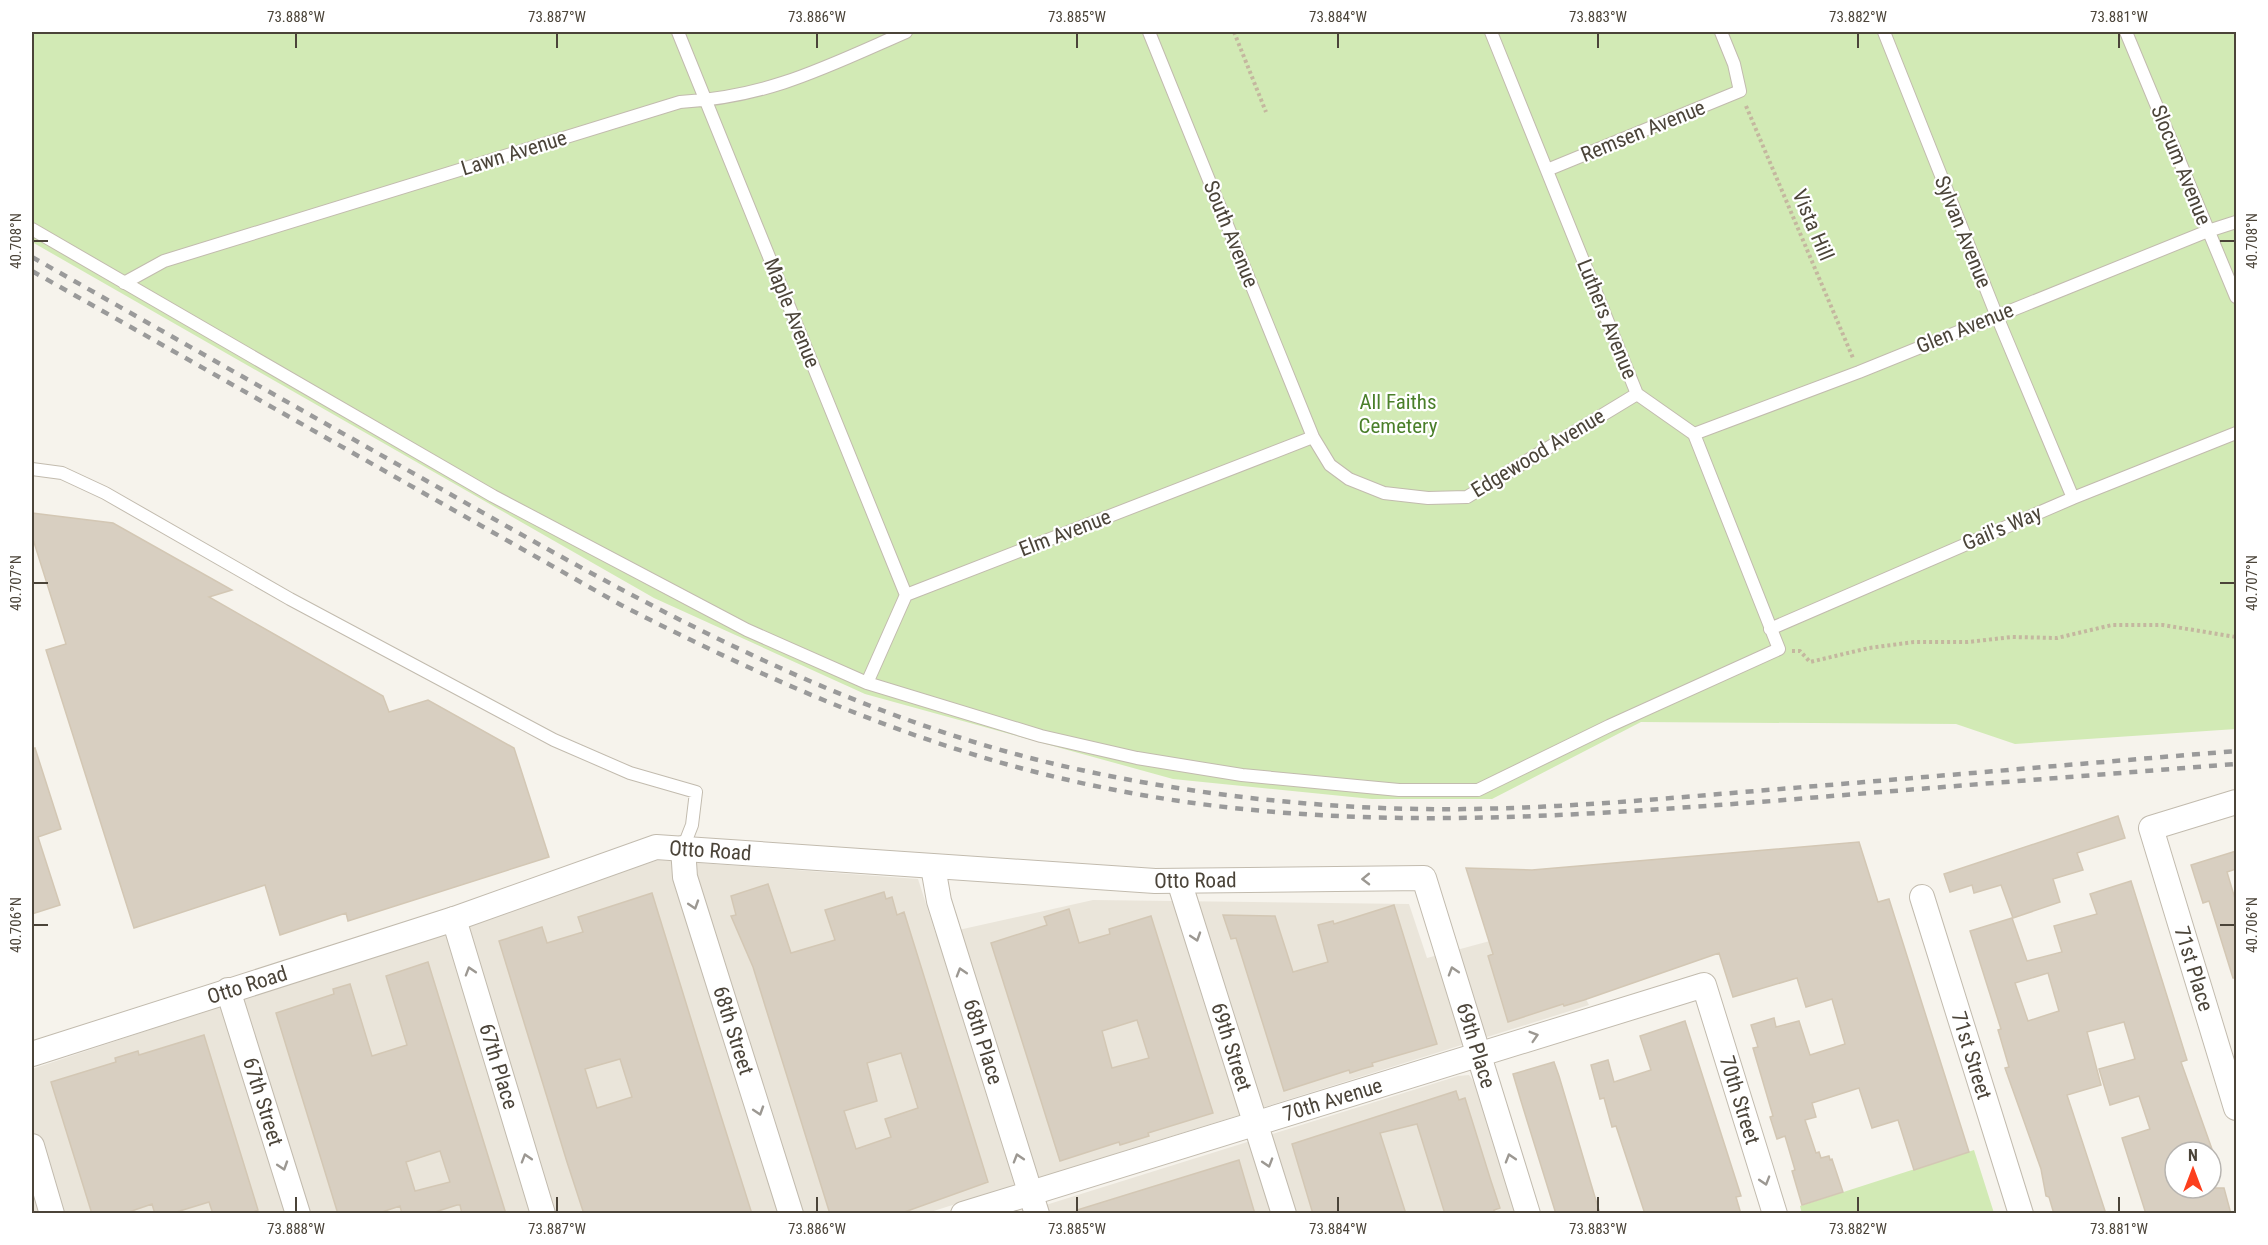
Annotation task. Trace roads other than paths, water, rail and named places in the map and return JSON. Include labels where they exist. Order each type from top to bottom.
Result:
[{"type":"street","name":"71st Place","points":[[2236,802],[2151,828],[2236,1108]]},
{"type":"street","name":"Otto Road","points":[[32,1054],[454,919],[650,849],[665,846],[933,867],[1179,881],[1424,878]]},
{"type":"street","name":"68th Street","points":[[683,849],[685,877],[792,1214]]},
{"type":"street","name":"68th Place","points":[[933,867],[939,901],[1033,1203]]},
{"type":"street","name":"69th Place","points":[[1424,878],[1528,1214]]},
{"type":"street","name":"69th Street","points":[[1179,881],[1284,1214]]},
{"type":"street","name":"71st Street","points":[[1922,897],[2021,1214]]},
{"type":"street","name":"67th Place","points":[[454,919],[543,1214]]},
{"type":"street","name":"70th Avenue","points":[[963,1214],[1033,1203],[1256,1122],[1704,985]]},
{"type":"street","name":"70th Street","points":[[1704,985],[1775,1214]]},
{"type":"street","name":"67th Street","points":[[228,990],[298,1214]]},
{"type":"street","points":[[32,1146],[52,1214]]},
{"type":"lane","name":"Maple Avenue","points":[[678,32],[906,595]]},
{"type":"lane","name":"Lawn Avenue","points":[[124,283],[164,261],[680,102],[706,101],[756,93],[801,78],[906,32]]},
{"type":"lane","name":"South Avenue","points":[[1149,32],[1313,437]]},
{"type":"lane","name":"Luthers Avenue","points":[[1491,32],[1637,394],[1694,434]]},
{"type":"lane","name":"Remsen Avenue","points":[[1547,170],[1740,91],[1734,64],[1721,32]]},
{"type":"lane","name":"Sylvan Avenue","points":[[1884,32],[1996,315],[2073,498]]},
{"type":"lane","name":"Slocum Avenue","points":[[2126,32],[2236,297]]},
{"type":"lane","name":"Glen Avenue","points":[[1694,434],[1859,372],[1996,315],[2236,222]]},
{"type":"lane","points":[[32,230],[493,496],[747,630],[867,683],[1041,736],[1137,758],[1242,775],[1399,790],[1478,790],[1609,726],[1779,649],[1694,434]]},
{"type":"lane","name":"Edgewood Avenue","points":[[1313,437],[1330,465],[1349,479],[1384,493],[1428,498],[1467,497],[1637,394]]},
{"type":"lane","name":"Gail's Way","points":[[1770,629],[2073,498],[2236,433]]},
{"type":"lane","name":"Elm Avenue","points":[[906,595],[1313,437]]},
{"type":"lane","points":[[34,468],[62,473],[105,493],[290,599],[554,740],[630,772],[696,792],[692,825],[683,849]]},
{"type":"lane","points":[[867,683],[906,595]]},
{"type":"railway","points":[[32,257],[525,537],[677,619],[834,691],[914,722],[997,749],[1081,770],[1164,786],[1248,798],[1375,808],[1465,809],[1652,800],[2236,751]]},
{"type":"railway","points":[[32,271],[621,605],[676,633],[787,684],[900,730],[958,750],[1077,782],[1165,799],[1251,810],[1338,816],[1510,817],[1684,808],[2236,764]]},
{"type":"park label","name":"All Faiths Cemetery","points":[[1398,414]]}]
